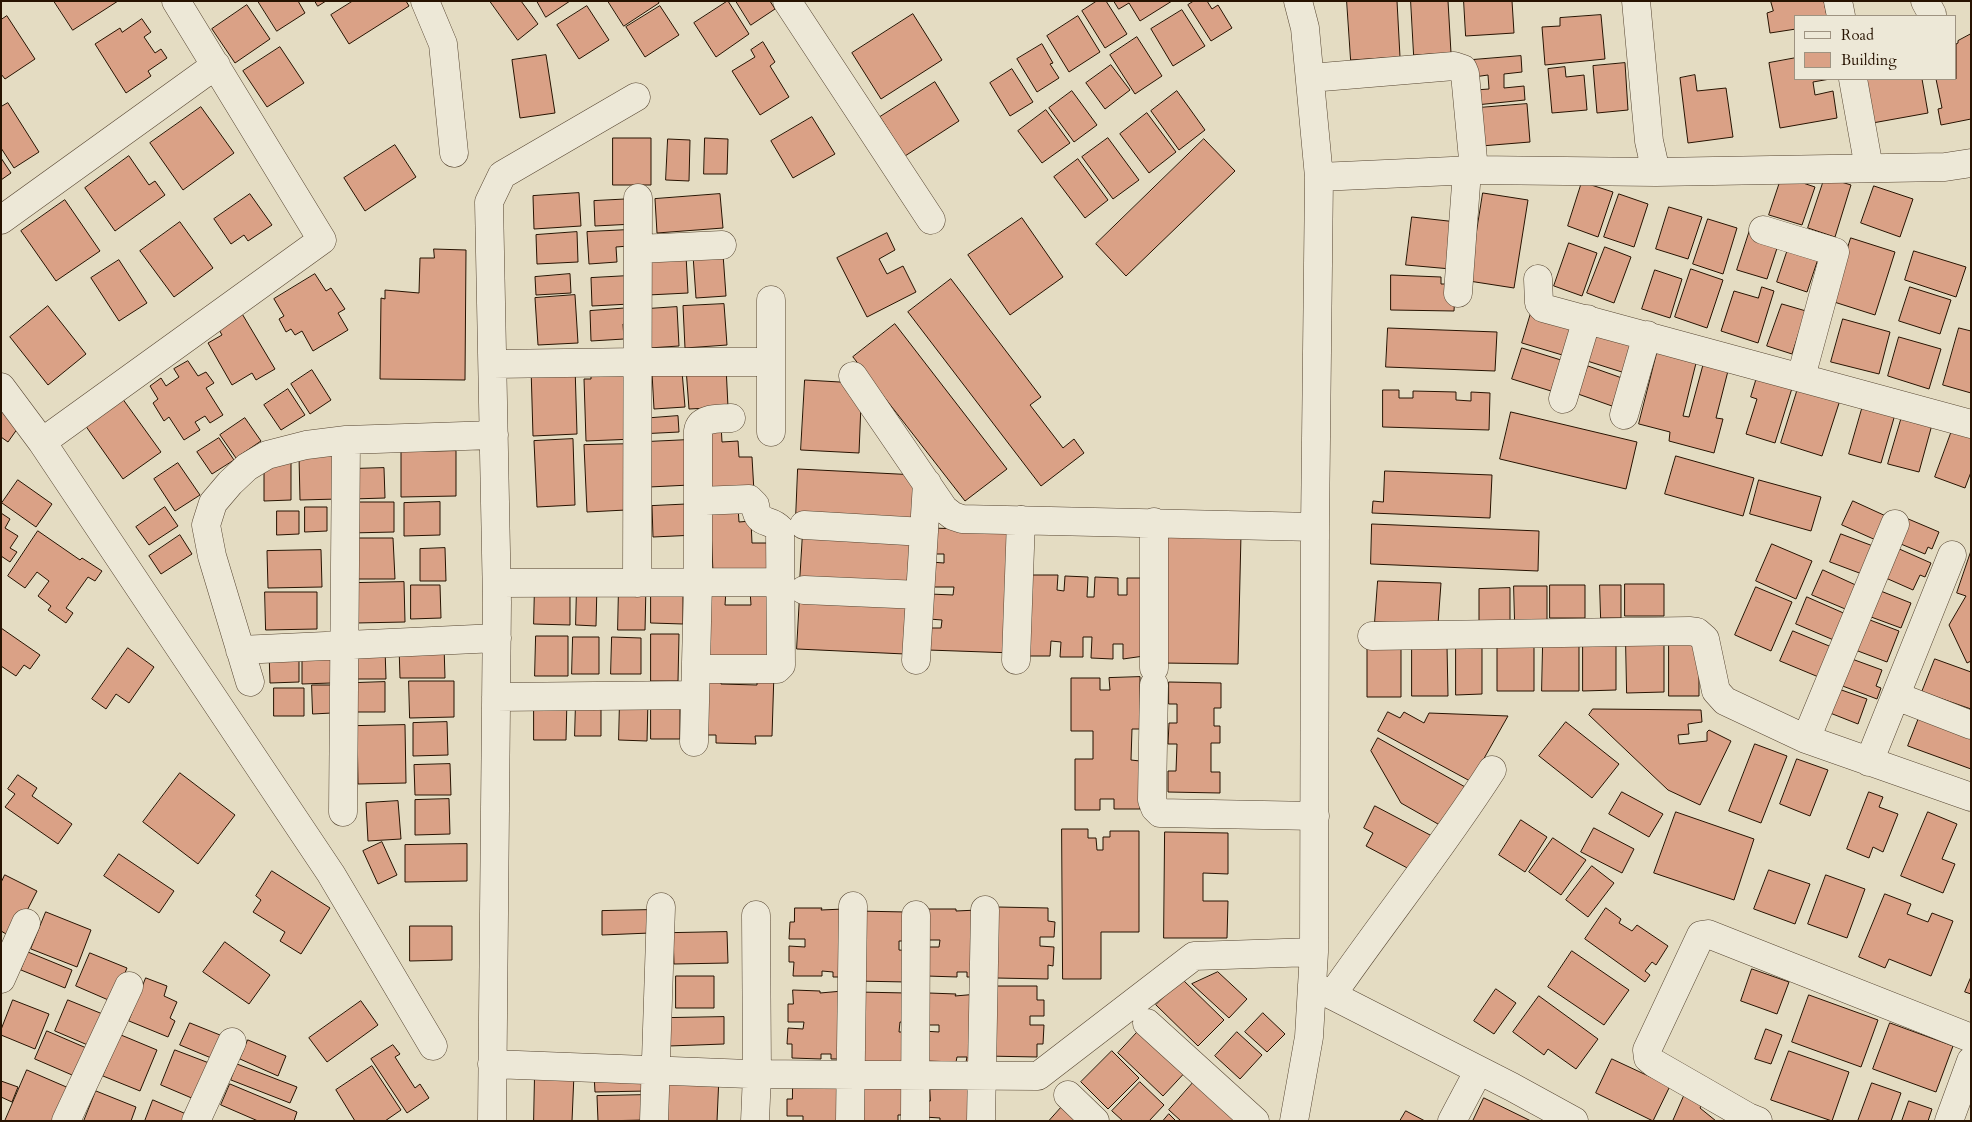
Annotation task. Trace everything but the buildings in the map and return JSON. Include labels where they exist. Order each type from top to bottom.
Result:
[{"type":"street","points":[[42,442],[322,240],[176,1]]},
{"type":"street","points":[[425,1],[443,44],[454,153]]},
{"type":"street","points":[[787,1],[931,220]]},
{"type":"street","points":[[1298,1],[1305,28],[1319,177],[1315,527],[1314,952],[1322,990]]},
{"type":"street","points":[[1636,1],[1649,141],[1656,172]]},
{"type":"street","points":[[1838,1],[1841,15]]},
{"type":"street","points":[[1,220],[216,65]]},
{"type":"street","points":[[1310,78],[1454,66],[1463,69],[1465,74],[1470,170],[1458,293]]},
{"type":"street","points":[[1852,80],[1869,168]]},
{"type":"street","points":[[492,1121],[497,583],[489,202],[502,175],[636,97]]},
{"type":"street","points":[[1319,177],[1470,170],[1656,172],[1945,168],[1971,163]]},
{"type":"street","points":[[637,583],[638,198]]},
{"type":"street","points":[[1763,230],[1835,252],[1801,377]]},
{"type":"street","points":[[638,249],[722,245]]},
{"type":"street","points":[[1538,280],[1540,307],[1971,424]]},
{"type":"street","points":[[771,300],[771,432]]},
{"type":"street","points":[[1563,399],[1587,319]]},
{"type":"street","points":[[1624,415],[1647,335]]},
{"type":"street","points":[[493,364],[771,362]]},
{"type":"street","points":[[852,376],[944,509],[952,516],[962,520],[1154,522],[1315,527]]},
{"type":"street","points":[[1,387],[42,442],[331,874],[433,1046]]},
{"type":"street","points":[[694,742],[699,427],[705,421],[731,418]]},
{"type":"street","points":[[250,682],[210,548],[206,525],[213,503],[247,467],[267,455],[306,445],[346,440],[494,435]]},
{"type":"street","points":[[343,812],[346,440]]},
{"type":"street","points":[[916,660],[927,483]]},
{"type":"street","points":[[496,697],[695,682],[780,668],[792,586],[780,529],[778,526],[760,520],[756,515],[753,502],[749,499],[699,501]]},
{"type":"street","points":[[1016,660],[1021,520]]},
{"type":"street","points":[[1154,522],[1152,800],[1156,808],[1160,812],[1315,816]]},
{"type":"street","points":[[1806,739],[1895,524]]},
{"type":"street","points":[[804,525],[924,532]]},
{"type":"street","points":[[1869,762],[1952,555]]},
{"type":"street","points":[[497,583],[698,583],[792,586],[920,595]]},
{"type":"street","points":[[1372,636],[1689,630],[1697,632],[1705,639],[1716,691],[1725,701],[1806,739],[1971,797]]},
{"type":"street","points":[[240,650],[497,638]]},
{"type":"street","points":[[1896,696],[1971,725]]},
{"type":"street","points":[[1294,1121],[1308,1037],[1322,990],[1368,943],[1458,823],[1492,770]]},
{"type":"street","points":[[850,1121],[853,906]]},
{"type":"street","points":[[654,1121],[661,907]]},
{"type":"street","points":[[981,1121],[984,910]]},
{"type":"street","points":[[754,1121],[757,1074],[756,915]]},
{"type":"street","points":[[915,1121],[916,916]]},
{"type":"street","points":[[1,978],[26,923]]},
{"type":"street","points":[[1758,1121],[1714,1098],[1648,1058],[1647,1050],[1701,935],[1708,934],[1971,1038]]},
{"type":"street","points":[[492,1064],[757,1074],[1038,1076],[1194,956],[1314,952]]},
{"type":"street","points":[[66,1121],[129,986]]},
{"type":"street","points":[[1322,990],[1574,1121]]},
{"type":"street","points":[[1147,1023],[1255,1121]]},
{"type":"street","points":[[196,1121],[232,1042]]},
{"type":"street","points":[[1949,1121],[1971,1061]]},
{"type":"street","points":[[1452,1121],[1479,1070]]},
{"type":"street","points":[[1068,1095],[1095,1121]]}]
